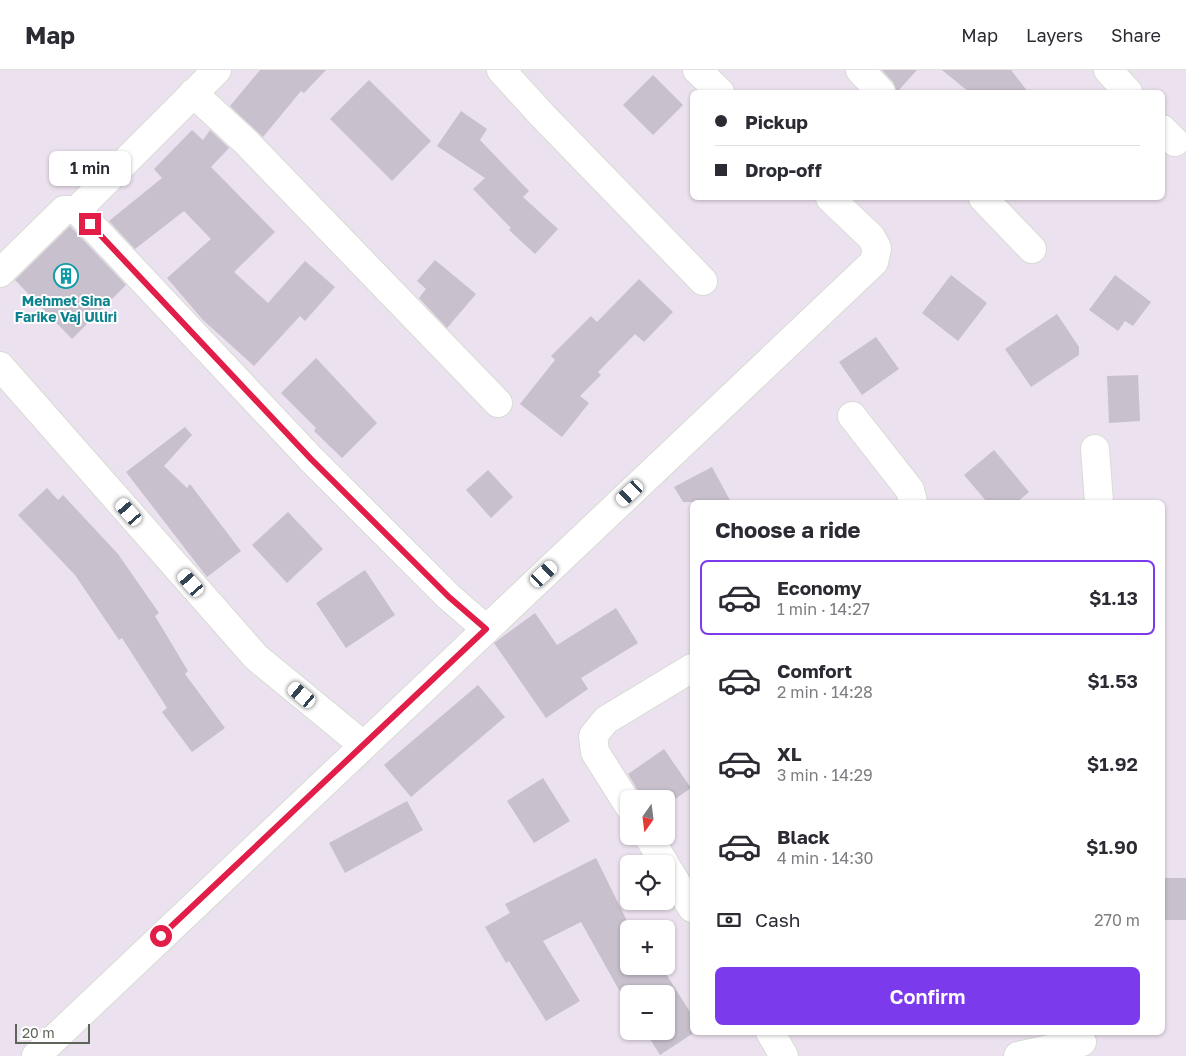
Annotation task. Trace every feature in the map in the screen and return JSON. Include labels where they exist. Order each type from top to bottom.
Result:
[{"type":"street","points":[[0,273],[64,210],[77,210],[217,70]]},
{"type":"street","points":[[501,70],[542,115],[703,281]]},
{"type":"street","points":[[696,70],[718,90]]},
{"type":"street","points":[[860,70],[879,90]]},
{"type":"street","points":[[1108,70],[1126,90]]},
{"type":"street","points":[[193,93],[246,142],[498,403]]},
{"type":"street","points":[[36,1056],[874,262],[877,248],[871,237],[832,200]]},
{"type":"street","points":[[985,200],[1032,249]]},
{"type":"street","points":[[77,210],[311,459],[449,597],[486,629]]},
{"type":"street","points":[[0,366],[256,657],[363,745]]},
{"type":"street","points":[[852,416],[910,490],[912,500]]},
{"type":"street","points":[[1095,449],[1100,500]]},
{"type":"street","points":[[620,792],[595,752],[593,736],[606,720],[690,669]]},
{"type":"street","points":[[675,880],[690,905]]},
{"type":"street","points":[[772,1035],[784,1056]]},
{"type":"street","points":[[1018,1056],[1083,1044]]},
{"type":"building","points":[[260,70],[326,70],[304,93],[301,91],[263,137],[230,106]]},
{"type":"building","points":[[882,70],[917,70],[899,90],[896,90],[893,82]]},
{"type":"building","points":[[942,70],[1011,70],[1026,90],[967,90]]},
{"type":"building","points":[[653,75],[683,105],[653,135],[623,105]]},
{"type":"building","points":[[369,80],[431,141],[392,181],[330,119]]},
{"type":"building","points":[[461,111],[487,129],[480,140],[529,191],[523,197],[558,229],[535,254],[509,230],[511,228],[473,189],[485,178],[437,146]]},
{"type":"building","points":[[192,130],[203,140],[210,130],[229,148],[211,167],[275,232],[234,272],[268,303],[305,261],[335,287],[305,321],[300,316],[254,366],[203,320],[167,278],[211,239],[184,211],[135,249],[109,221],[162,178],[154,169]]},
{"type":"building","name":"Mehmet Sina Farike Vaj Ulliri","points":[[70,226],[126,285],[72,339],[15,280]]},
{"type":"building","points":[[435,260],[476,294],[447,328],[419,298],[426,289],[417,281]]},
{"type":"building","points":[[951,275],[987,303],[958,341],[922,313]]},
{"type":"building","points":[[1115,275],[1151,302],[1133,326],[1125,321],[1118,331],[1089,310]]},
{"type":"building","points":[[639,279],[673,312],[644,342],[635,334],[598,372],[601,375],[580,396],[589,403],[562,437],[520,404],[555,360],[551,356],[591,316],[597,322]]},
{"type":"building","points":[[1057,314],[1079,347],[1079,355],[1031,387],[1005,349]]},
{"type":"building","points":[[876,337],[899,369],[862,395],[839,362]]},
{"type":"building","points":[[316,358],[377,423],[342,458],[314,431],[316,428],[281,393]]},
{"type":"building","points":[[1138,375],[1140,421],[1109,423],[1107,376]]},
{"type":"building","points":[[185,427],[192,435],[164,466],[187,488],[190,484],[241,551],[207,577],[126,472]]},
{"type":"building","points":[[994,450],[1029,492],[1019,500],[985,500],[964,475]]},
{"type":"building","points":[[712,467],[730,500],[690,500],[690,502],[683,502],[674,487]]},
{"type":"building","points":[[488,470],[513,497],[491,518],[466,490]]},
{"type":"building","points":[[47,488],[58,500],[63,495],[118,554],[159,613],[155,616],[188,671],[185,674],[225,728],[192,752],[162,712],[167,708],[122,638],[119,640],[75,575],[18,515]]},
{"type":"building","points":[[288,512],[323,549],[287,583],[252,545]]},
{"type":"building","points":[[365,570],[395,615],[346,648],[316,603]]},
{"type":"building","points":[[616,608],[638,643],[581,678],[588,689],[546,718],[494,643],[535,613],[557,645]]},
{"type":"building","points":[[478,685],[505,717],[411,797],[384,765]]},
{"type":"building","points":[[664,749],[690,787],[690,789],[675,799],[675,790],[638,790],[628,774]]},
{"type":"building","points":[[543,778],[570,821],[534,843],[507,801]]},
{"type":"building","points":[[407,801],[423,830],[345,873],[329,843]]},
{"type":"building","points":[[596,858],[627,920],[620,920],[620,975],[667,975],[673,985],[620,985],[620,992],[581,922],[543,941],[580,1001],[546,1021],[509,961],[506,963],[485,927],[510,913],[505,904]]},
{"type":"building","points":[[1165,878],[1186,878],[1186,920],[1165,920]]},
{"type":"building","points":[[675,988],[690,1012],[690,1035],[660,1055],[651,1040],[675,1040]]},
{"type":"place","name":"Mehmet Sina Farike Vaj Ulliri","points":[[66,276]]},
{"type":"route","points":[[90,224],[311,459],[449,597],[486,629],[161,936]]}]
